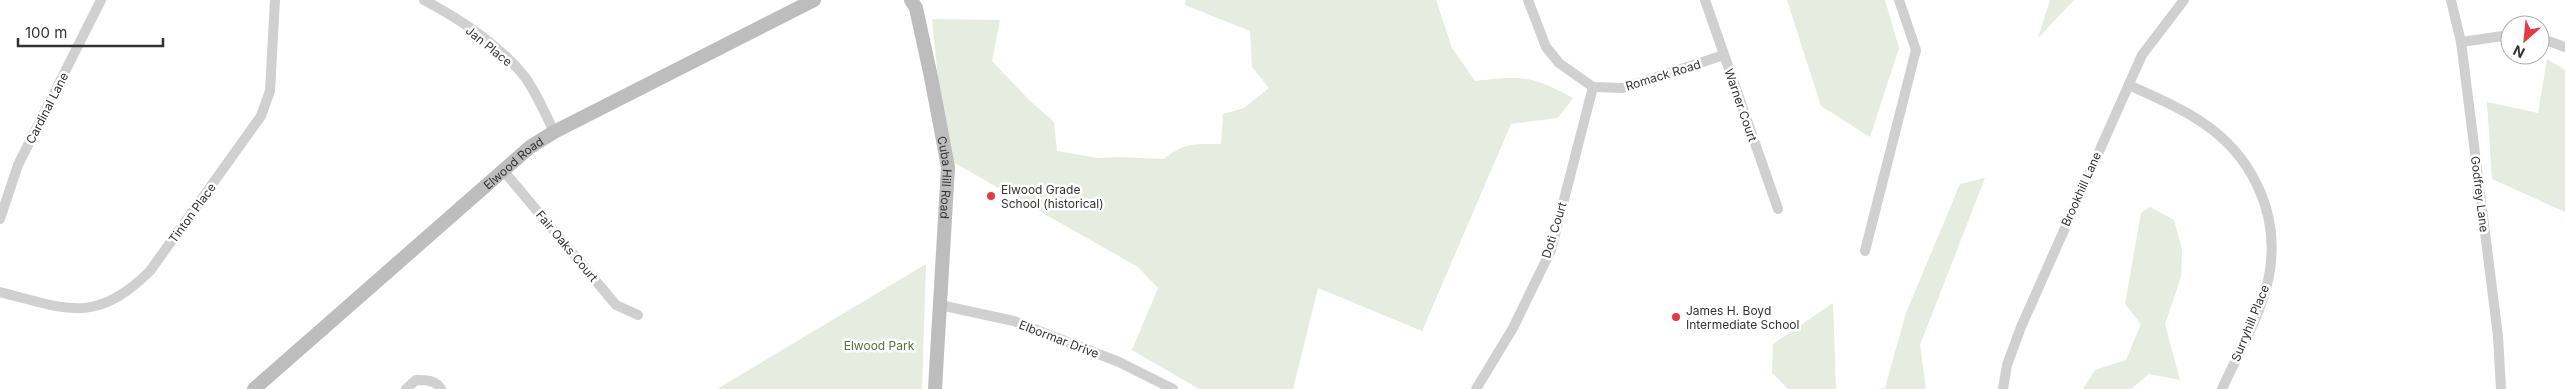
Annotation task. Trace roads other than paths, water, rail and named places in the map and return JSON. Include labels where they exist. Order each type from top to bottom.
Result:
[{"type":"main road","name":"Elwood Road","points":[[254,389],[502,169],[530,147],[554,132],[814,0]]},
{"type":"main road","name":"Cuba Hill Road","points":[[911,0],[916,8],[930,68],[948,168],[935,389]]},
{"type":"street","name":"Cardinal Lane","points":[[0,219],[18,165],[101,0]]},
{"type":"street","name":"Tinton Place","points":[[0,292],[65,309],[90,308],[118,298],[131,290],[150,271],[261,116],[270,91],[275,0]]},
{"type":"street","name":"Jan Place","points":[[424,0],[483,38],[510,60],[526,78],[554,132]]},
{"type":"street","points":[[1528,0],[1546,47],[1559,62],[1593,87]]},
{"type":"street","name":"Warner Court","points":[[1705,0],[1778,209]]},
{"type":"street","points":[[1866,251],[1916,50],[1899,0]]},
{"type":"street","name":"Brookhill Lane","points":[[2003,389],[2007,364],[2021,327],[2142,55],[2184,0]]},
{"type":"street","name":"Godfrey Lane","points":[[2452,0],[2461,42],[2496,327],[2501,389]]},
{"type":"street","points":[[2461,42],[2500,36]]},
{"type":"street","points":[[2550,42],[2565,47]]},
{"type":"street","name":"Romack Road","points":[[1593,87],[1623,88],[1724,55]]},
{"type":"street","name":"Surryhill Place","points":[[2129,85],[2200,121],[2222,137],[2242,159],[2257,182],[2269,213],[2272,242],[2270,270],[2261,303],[2222,389]]},
{"type":"street","name":"Doti Court","points":[[1476,389],[1513,328],[1551,250],[1593,87]]},
{"type":"street","name":"Fair Oaks Court","points":[[502,169],[616,305],[638,315]]},
{"type":"street","name":"Elbormar Drive","points":[[940,305],[1014,321],[1119,362],[1173,389]]},
{"type":"street","points":[[406,389],[416,380],[429,380],[439,385],[442,389]]},
{"type":"place","name":"Elwood Grade School (historical)","points":[[991,196]]},
{"type":"place","name":"James H. Boyd Intermediate School","points":[[1676,317]]},
{"type":"park label","name":"Elwood Park","points":[[879,345]]}]
